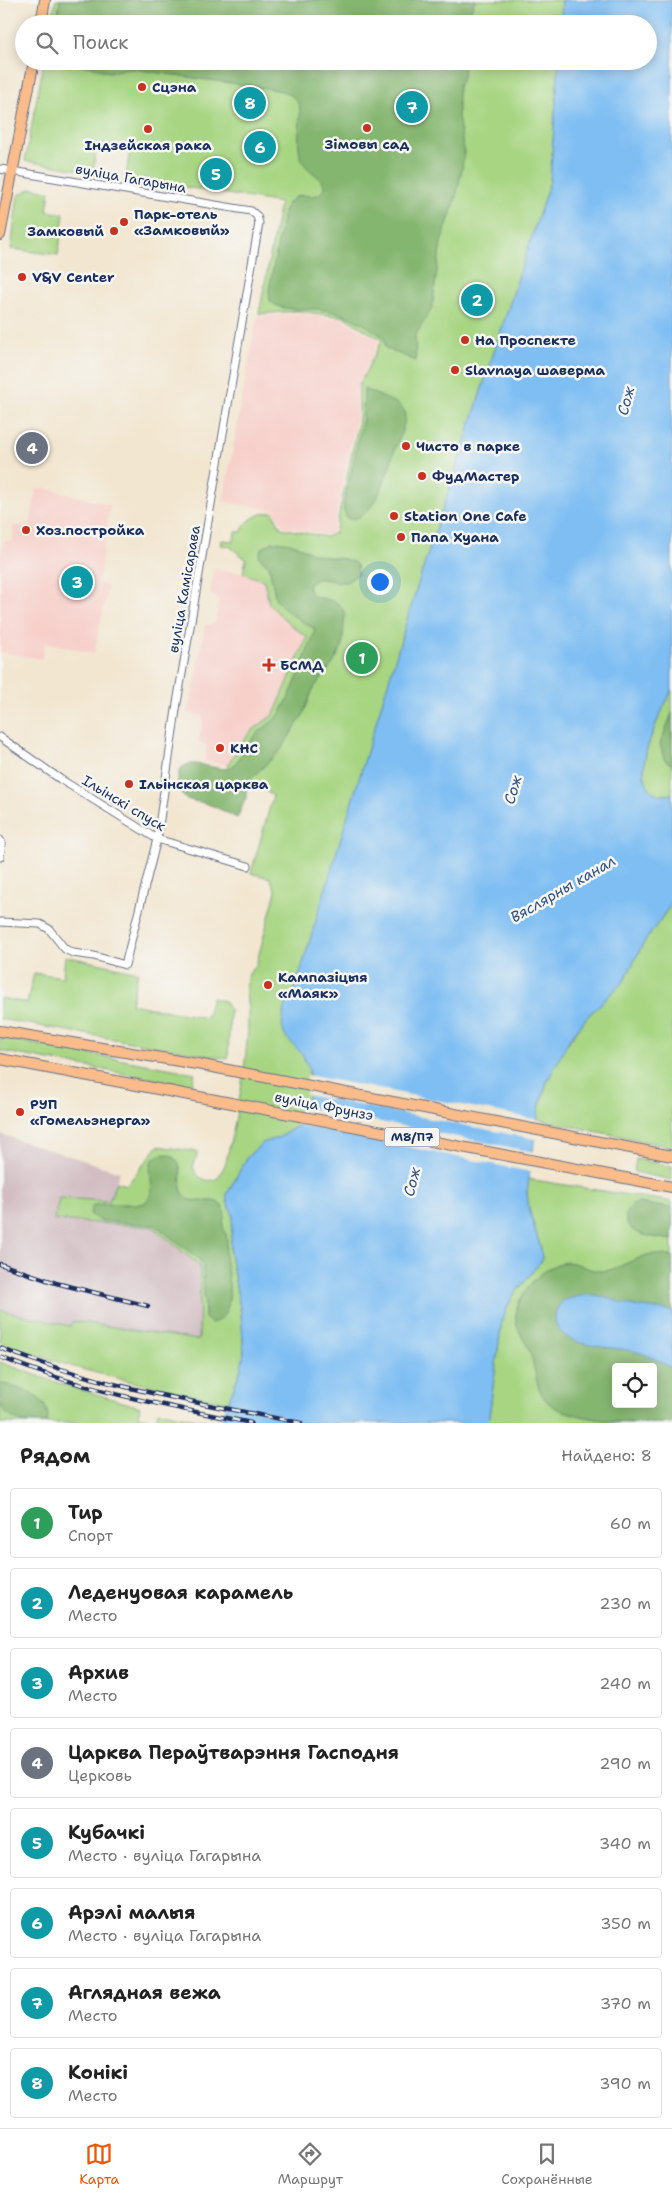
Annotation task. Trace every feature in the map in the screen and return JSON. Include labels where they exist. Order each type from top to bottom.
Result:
[{"type":"main road","points":[[42,15],[45,0]]},
{"type":"main road","points":[[0,235],[32,70]]},
{"type":"main road","name":"вуліца Фрунзэ","points":[[0,1031],[197,1064],[672,1156]]},
{"type":"main road","name":"вуліца Фрунзэ","points":[[0,1059],[192,1094],[672,1187]]},
{"type":"street","name":"вуліца Гагарына","points":[[0,168],[251,212],[257,216]]},
{"type":"street","name":"вуліца Камісарава","points":[[0,922],[40,924],[49,929],[65,949],[73,953],[94,956],[125,965],[157,839],[177,703],[259,223],[257,216]]},
{"type":"street","name":"Ільінскі спуск","points":[[0,737],[60,779],[157,839],[248,866]]},
{"type":"street","points":[[0,840],[2,844],[0,857]]},
{"type":"shaded area","points":[[299,314],[343,319],[379,341],[358,384],[356,420],[333,532],[326,535],[283,526],[274,510],[223,502],[257,317]]},
{"type":"shaded area","points":[[45,488],[110,505],[98,583],[108,586],[94,653],[45,642],[42,659],[0,652],[0,554],[4,541],[13,541],[13,526],[30,526],[36,489]]},
{"type":"shaded area","points":[[214,570],[243,573],[264,581],[269,604],[288,623],[307,636],[274,715],[249,733],[227,765],[205,761],[207,745],[199,743],[203,716],[187,713],[194,687],[205,625],[215,624],[219,599],[210,594]]},
{"type":"shaded area","points":[[0,1134],[120,1172],[109,1201],[59,1198],[54,1220],[153,1227],[200,1266],[199,1340],[73,1321],[71,1326],[0,1310]]},
{"type":"green space","points":[[56,0],[562,0],[561,15],[53,15]]},
{"type":"green space","points":[[60,0],[475,0],[469,15],[58,15]]},
{"type":"green space","points":[[42,70],[558,70],[550,181],[419,581],[296,987],[285,1004],[283,1014],[309,1069],[308,1098],[305,1111],[297,1126],[280,1137],[263,1143],[248,1156],[227,1194],[228,1204],[233,1215],[230,1253],[241,1313],[244,1352],[243,1363],[228,1403],[84,1370],[0,1342],[0,1310],[70,1326],[73,1321],[199,1340],[200,1266],[153,1227],[54,1220],[59,1198],[109,1201],[116,1182],[127,1185],[158,1146],[198,1152],[193,1167],[200,1177],[206,1180],[218,1178],[225,1165],[244,1069],[248,1030],[246,987],[248,976],[256,965],[276,891],[270,878],[251,873],[273,796],[227,765],[249,733],[274,714],[307,637],[288,623],[269,604],[264,581],[243,573],[246,559],[229,546],[221,545],[222,540],[234,541],[235,532],[241,532],[254,517],[273,512],[281,528],[326,537],[335,533],[359,420],[359,385],[382,340],[344,317],[298,311],[259,314],[280,203],[126,177],[130,148],[97,143],[93,172],[25,161]]},
{"type":"green space","points":[[102,70],[125,70],[108,72]]},
{"type":"green space","points":[[140,70],[463,70],[463,77],[458,87],[458,116],[464,152],[462,169],[455,201],[441,242],[432,308],[415,336],[416,361],[385,348],[385,340],[381,335],[347,316],[317,309],[281,307],[270,301],[269,289],[284,212],[289,202],[297,196],[317,195],[325,186],[307,168],[300,153],[300,109],[297,102],[292,96],[278,90]]},
{"type":"green space","points":[[32,188],[50,191],[47,211],[64,214],[58,255],[11,249],[18,195]]},
{"type":"green space","points":[[364,389],[398,404],[405,412],[405,417],[385,480],[374,503],[367,512],[358,517],[348,519],[344,511],[344,503],[363,419]]},
{"type":"green space","points":[[272,542],[287,542],[318,555],[348,560],[357,565],[358,574],[347,582],[321,579],[312,582],[308,586],[311,595],[331,600],[343,609],[345,614],[342,647],[334,662],[313,689],[303,715],[280,751],[246,783],[246,798],[237,818],[211,805],[185,798],[179,791],[178,776],[182,768],[189,764],[218,768],[233,766],[253,738],[281,712],[298,675],[315,631],[290,614],[276,600],[269,566],[259,557],[261,549]]},
{"type":"green space","points":[[672,689],[672,794],[660,795],[650,789],[645,779],[644,767],[650,739]]},
{"type":"green space","points":[[672,713],[672,765],[664,759],[660,744]]},
{"type":"green space","points":[[672,903],[672,1147],[536,1119],[547,1082],[562,1051],[587,1017],[624,981],[643,944]]},
{"type":"green space","points":[[65,956],[138,972],[131,1004],[206,1018],[212,998],[223,1000],[230,1010],[228,1059],[0,1019],[0,998],[27,1003],[34,973],[63,977]]},
{"type":"green space","points":[[0,1038],[195,1073],[192,1086],[0,1051]]},
{"type":"green space","points":[[168,1154],[175,1158],[179,1164],[182,1192],[186,1197],[196,1201],[217,1202],[225,1212],[223,1225],[227,1240],[225,1255],[229,1284],[228,1304],[225,1313],[220,1319],[211,1323],[205,1318],[203,1266],[199,1259],[155,1225],[101,1221],[90,1215],[94,1205],[142,1204],[149,1199],[152,1161],[158,1156]]},
{"type":"green space","points":[[636,1159],[672,1166],[672,1180],[634,1172]]},
{"type":"green space","points":[[528,1179],[672,1202],[672,1423],[488,1423],[502,1320],[512,1297],[542,1260],[541,1249],[527,1202]]},
{"type":"green space","points":[[638,1203],[672,1208],[672,1240],[643,1235],[631,1228],[627,1223],[626,1213],[630,1207]]},
{"type":"green space","points":[[652,1254],[672,1256],[672,1423],[628,1422],[584,1417],[549,1404],[538,1386],[531,1354],[516,1321],[518,1304],[522,1296],[534,1280],[555,1265],[568,1262],[595,1270],[613,1269]]},
{"type":"green space","points":[[0,1362],[58,1383],[140,1407],[138,1416],[156,1420],[158,1411],[215,1423],[0,1423]]},
{"type":"green space","points":[[0,1383],[25,1391],[40,1400],[48,1414],[47,1423],[26,1422],[8,1415],[0,1403]]},
{"type":"water","points":[[562,0],[672,0],[672,689],[650,739],[644,767],[645,779],[652,791],[660,795],[672,794],[672,903],[643,944],[624,981],[587,1017],[570,1038],[547,1082],[539,1108],[527,1193],[529,1210],[541,1249],[542,1260],[512,1297],[502,1320],[488,1423],[220,1423],[241,1369],[244,1352],[241,1313],[230,1253],[233,1215],[227,1201],[227,1194],[248,1156],[263,1143],[280,1137],[297,1126],[305,1111],[310,1075],[302,1054],[285,1036],[282,1026],[285,1004],[290,999],[296,986],[419,581],[550,181],[558,70],[657,70],[657,15],[561,15]]},
{"type":"water","points":[[584,1295],[596,1295],[634,1306],[672,1311],[672,1368],[641,1353],[579,1342],[561,1332],[555,1320],[558,1308],[564,1300]]},
{"type":"pier","points":[[307,1075],[539,1120],[536,1139],[306,1095]]},
{"type":"pier","points":[[304,1107],[534,1152],[531,1172],[295,1124]]},
{"type":"railway","points":[[0,1264],[56,1283],[148,1306]]},
{"type":"railway","points":[[0,1348],[74,1373],[111,1383],[301,1423]]},
{"type":"railway","points":[[0,1357],[31,1369],[93,1388],[251,1423]]},
{"type":"place","name":"Сцэна","points":[[142,87]]},
{"type":"place","name":"Конікі","points":[[250,103]]},
{"type":"place","name":"Аглядная вежа","points":[[412,107]]},
{"type":"place","name":"Зімовы сад","points":[[367,128]]},
{"type":"place","name":"Індзейская рака","points":[[148,129]]},
{"type":"place","name":"Арэлі малыя","points":[[260,147]]},
{"type":"place","name":"Кубачкі","points":[[216,174]]},
{"type":"place","name":"Парк-отель «Замковый»","points":[[124,222]]},
{"type":"place","name":"Замковый","points":[[114,231]]},
{"type":"place","name":"V&V Center","points":[[22,277]]},
{"type":"place","name":"Леденуовая карамель","points":[[477,300]]},
{"type":"place","name":"На Проспекте","points":[[465,340]]},
{"type":"place","name":"Slavnaya шаверма","points":[[455,370]]},
{"type":"place","name":"Чисто в парке","points":[[406,446]]},
{"type":"place","name":"Царква Пераўтварэння Гасподня","points":[[32,448]]},
{"type":"place","name":"ФудМастер","points":[[422,476]]},
{"type":"place","name":"Station One Cafe","points":[[394,516]]},
{"type":"place","name":"Хоз.постройка","points":[[26,530]]},
{"type":"place","name":"Папа Хуана","points":[[401,537]]},
{"type":"place","name":"Архив","points":[[77,582]]},
{"type":"place","name":"Тир","points":[[362,658]]},
{"type":"place","name":"БСМД","points":[[269,665]]},
{"type":"place","name":"КНС","points":[[220,748]]},
{"type":"place","name":"Ільінская царква","points":[[129,784]]},
{"type":"place","name":"Кампазіцыя «Маяк»","points":[[268,985]]},
{"type":"place","name":"РУП «Гомельэнерга»","points":[[20,1112]]},
{"type":"water label","name":"Сож","points":[[626,401]]},
{"type":"water label","name":"Сож","points":[[513,790]]},
{"type":"water label","name":"Вяслярны канал","points":[[563,889]]},
{"type":"water label","name":"Сож","points":[[412,1182]]}]
